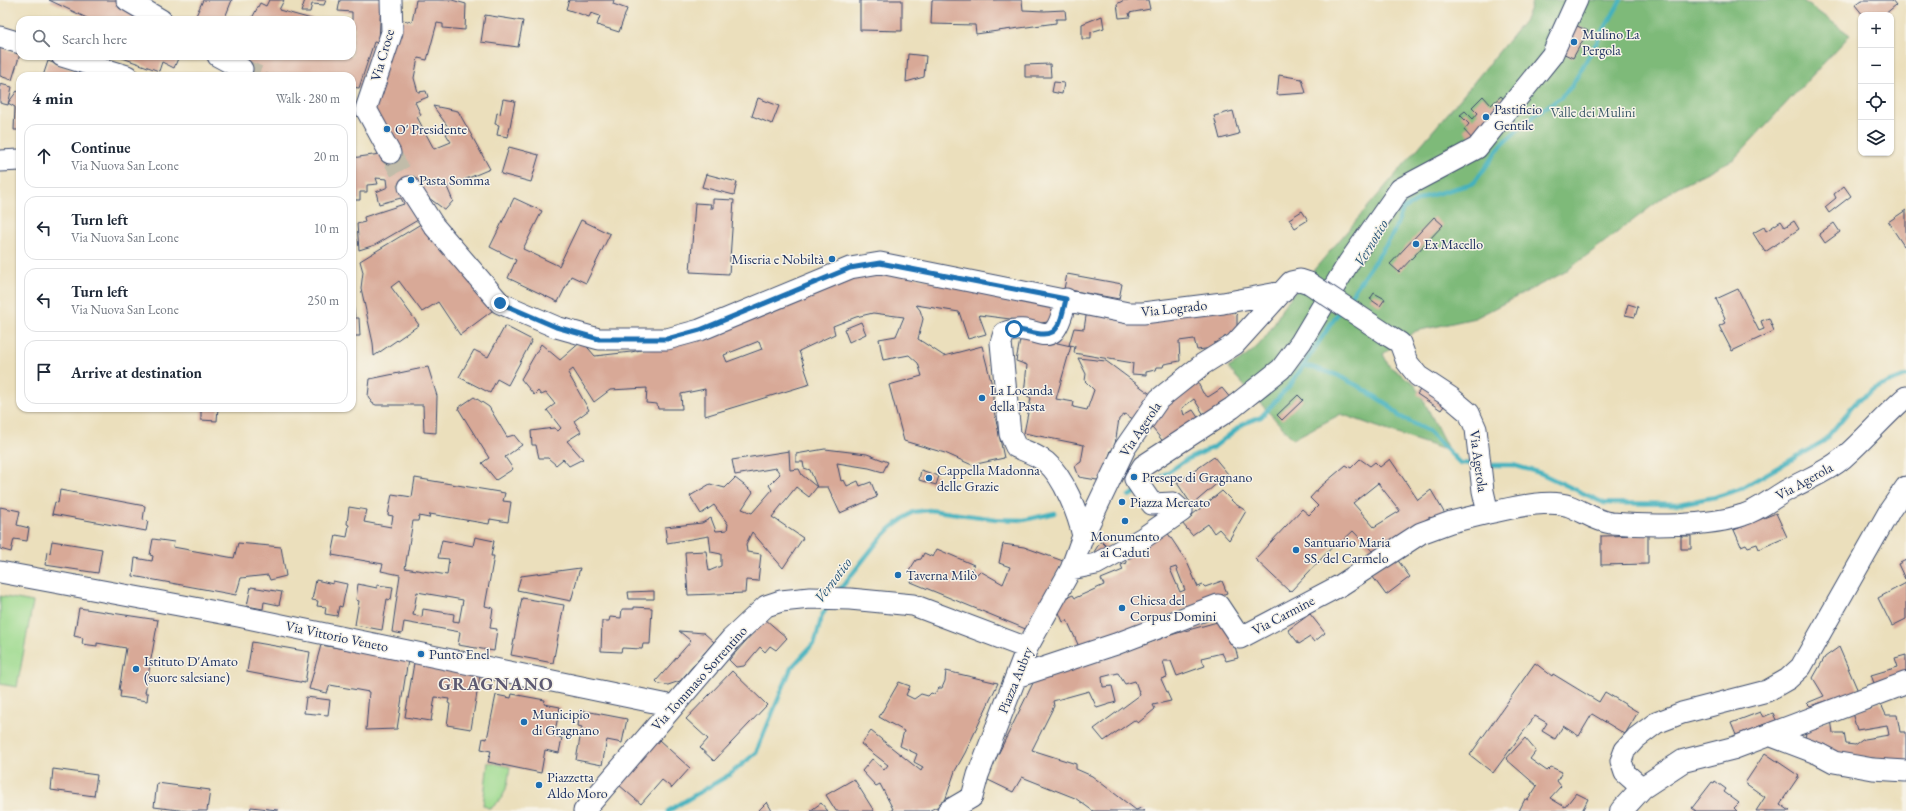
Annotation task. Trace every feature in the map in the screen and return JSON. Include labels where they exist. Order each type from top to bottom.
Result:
[{"type":"main road","points":[[1621,811],[1642,788],[1684,761],[1734,748],[1906,683]]},
{"type":"street","points":[[127,0],[154,16]]},
{"type":"street","name":"Via Croce","points":[[356,112],[392,32],[391,0]]},
{"type":"street","points":[[1071,569],[1096,564],[1143,538],[1182,511],[1173,503],[1152,504],[1135,479],[1143,466],[1232,408],[1281,369],[1301,342],[1350,262],[1400,188],[1477,148],[1552,55],[1577,0]]},
{"type":"street","points":[[0,37],[16,42]]},
{"type":"street","points":[[75,60],[114,72]]},
{"type":"street","points":[[225,60],[242,69]]},
{"type":"street","points":[[356,112],[390,153]]},
{"type":"street","points":[[0,162],[16,160]]},
{"type":"street","name":"Via Logrado","points":[[409,187],[434,226],[500,303],[556,327],[599,339],[667,339],[693,332],[850,268],[880,263],[1066,299],[1128,313],[1143,313],[1223,303],[1283,292]]},
{"type":"street","name":"Via Agerola","points":[[1083,536],[1125,448],[1159,399],[1203,364],[1235,344],[1251,329],[1291,282],[1300,280],[1309,283],[1400,343],[1407,362],[1418,376],[1450,397],[1470,414],[1476,429],[1483,491],[1488,513],[1530,505],[1554,504],[1567,505],[1596,520],[1610,523],[1646,524],[1711,523],[1745,515],[1792,487],[1821,474],[1838,462],[1906,396]]},
{"type":"street","points":[[1066,299],[1062,318],[1056,331],[1051,334],[1042,335],[1014,329],[1004,333],[1001,343],[1010,434],[1013,441],[1016,447],[1034,454],[1047,463],[1071,498],[1079,517],[1083,536],[1071,569]]},
{"type":"street","points":[[1223,303],[1235,307],[1239,312],[1244,325],[1244,334]]},
{"type":"street","points":[[1642,788],[1625,773],[1621,762],[1625,750],[1636,738],[1656,723],[1682,713],[1767,691],[1788,679],[1801,667],[1890,510],[1906,487]]},
{"type":"street","name":"Via Carmine","points":[[1016,677],[1116,644],[1218,605],[1240,638],[1341,585],[1421,533],[1451,522],[1488,513]]},
{"type":"street","name":"Piazza Aubry","points":[[948,811],[972,797],[1027,648],[1071,569]]},
{"type":"street","name":"Via Vittorio Veneto","points":[[0,572],[238,616],[674,706]]},
{"type":"street","name":"Via Tommaso Sorrentino","points":[[584,811],[731,639],[766,606],[781,601],[810,598],[850,599],[912,605],[1027,648]]},
{"type":"street","points":[[1769,735],[1819,754],[1834,762],[1873,769],[1906,771]]},
{"type":"green space","name":"Valle dei Mulini","points":[[1533,0],[1802,0],[1850,35],[1734,159],[1677,187],[1565,272],[1475,318],[1416,331],[1383,354],[1389,366],[1416,385],[1449,451],[1341,414],[1293,439],[1228,368],[1248,355],[1262,342],[1273,326],[1284,305],[1460,99],[1525,20]]},
{"type":"green space","points":[[0,596],[33,602],[17,687],[0,684]]},
{"type":"green space","points":[[488,762],[510,767],[505,791],[500,800],[490,809],[483,805]]},
{"type":"building","points":[[49,0],[119,0],[148,16],[83,16]]},
{"type":"building","points":[[203,0],[232,0],[226,16],[196,16]]},
{"type":"building","points":[[269,0],[284,0],[279,10],[301,16],[253,16],[260,3],[266,6]]},
{"type":"building","points":[[305,0],[326,0],[324,5],[312,4],[310,12],[301,12]]},
{"type":"building","points":[[340,0],[381,0],[379,43],[374,42],[359,88],[356,88],[356,72],[242,72],[236,60],[356,60],[356,16],[352,16],[352,12],[338,11]]},
{"type":"building","points":[[416,0],[452,0],[466,4],[465,30],[443,28],[443,24],[437,23],[427,60],[418,58],[414,78],[418,92],[426,91],[428,97],[415,102],[421,115],[417,117],[434,149],[451,142],[446,134],[451,131],[433,106],[458,111],[490,169],[447,187],[453,201],[445,210],[421,192],[423,217],[375,245],[359,250],[357,224],[365,222],[364,217],[404,204],[401,198],[379,204],[376,192],[388,187],[387,179],[376,178],[378,184],[367,185],[367,192],[360,192],[360,200],[356,200],[356,157],[394,152],[370,101],[398,19],[412,22]]},
{"type":"building","points":[[569,0],[614,0],[613,4],[627,9],[619,32],[597,25],[600,16],[591,13],[589,17],[566,9]]},
{"type":"building","points":[[860,0],[902,0],[902,31],[860,30]]},
{"type":"building","points":[[932,0],[1022,0],[1023,10],[1065,10],[1066,19],[1056,19],[1056,23],[976,34],[975,25],[931,24]]},
{"type":"building","points":[[1124,0],[1148,0],[1150,9],[1129,13],[1130,17],[1119,18],[1117,4]]},
{"type":"building","points":[[1862,0],[1892,0],[1896,5],[1888,12],[1861,12],[1855,5]]},
{"type":"building","points":[[485,15],[523,21],[518,47],[481,42]]},
{"type":"building","points":[[1102,16],[1104,28],[1091,32],[1091,39],[1082,39],[1082,24]]},
{"type":"building","name":"Mulino La Pergola","points":[[1575,25],[1588,31],[1573,58],[1560,52]]},
{"type":"building","points":[[0,48],[16,53],[16,60],[18,60],[12,80],[0,76]]},
{"type":"building","points":[[908,54],[926,56],[924,77],[906,82]]},
{"type":"building","points":[[128,60],[177,60],[174,68],[162,62],[159,71]]},
{"type":"building","points":[[48,61],[77,72],[44,72]]},
{"type":"building","points":[[1050,64],[1051,77],[1025,77],[1025,65]]},
{"type":"building","points":[[1279,75],[1302,79],[1306,93],[1277,95]]},
{"type":"building","points":[[1054,82],[1064,83],[1062,94],[1052,92]]},
{"type":"building","points":[[0,84],[12,87],[8,105],[0,103]]},
{"type":"building","points":[[16,92],[16,130],[14,130],[15,107],[8,103]]},
{"type":"building","name":"Pastificio Gentile","points":[[1483,96],[1491,105],[1501,96],[1509,105],[1473,140],[1464,130],[1469,124],[1460,115],[1465,111],[1473,119],[1478,113],[1472,107]]},
{"type":"building","points":[[758,98],[779,106],[772,124],[752,116]]},
{"type":"building","points":[[503,99],[515,101],[508,137],[497,135],[499,125],[495,124],[497,113],[500,114]]},
{"type":"building","points":[[1233,111],[1239,134],[1220,139],[1214,116]]},
{"type":"building","points":[[509,147],[539,155],[531,182],[501,174]]},
{"type":"building","points":[[706,174],[737,182],[734,195],[702,187]]},
{"type":"building","points":[[1844,186],[1851,196],[1829,213],[1825,207],[1836,198],[1834,194]]},
{"type":"building","points":[[514,198],[542,211],[523,249],[559,266],[581,220],[610,234],[586,283],[571,276],[558,302],[508,278],[516,260],[490,247]]},
{"type":"building","points":[[713,199],[734,200],[729,274],[690,272],[695,203],[711,204],[710,208],[713,208]]},
{"type":"building","points":[[1906,210],[1906,245],[1904,246],[1888,222]]},
{"type":"building","points":[[1302,211],[1308,220],[1295,228],[1289,219]]},
{"type":"building","name":"Ex Macello","points":[[1434,217],[1443,225],[1399,272],[1390,264]]},
{"type":"building","points":[[1781,221],[1785,227],[1794,221],[1799,229],[1765,252],[1753,233],[1764,227],[1766,231]]},
{"type":"building","points":[[424,222],[496,308],[460,335],[438,302],[422,312],[399,281],[391,287],[419,325],[374,356],[373,343],[361,288],[363,272],[360,261]]},
{"type":"building","points":[[1834,223],[1840,232],[1825,243],[1819,234]]},
{"type":"building","points":[[880,270],[1051,304],[1057,310],[1054,321],[1041,323],[979,315],[986,334],[968,339],[959,312],[916,305],[920,310],[923,319],[918,339],[944,356],[982,346],[993,389],[993,406],[1004,458],[972,465],[945,453],[904,441],[889,385],[922,376],[918,363],[909,355],[883,360],[879,339],[896,336],[904,317],[873,313],[856,317],[833,326],[835,334],[799,351],[810,384],[705,416],[705,389],[681,394],[682,409],[658,409],[657,404],[646,403],[647,388],[610,390],[594,402],[573,369],[568,373],[589,410],[574,421],[581,432],[567,441],[583,459],[569,466],[563,459],[556,465],[548,458],[539,458],[536,445],[532,445],[531,431],[554,428],[558,431],[561,428],[547,410],[555,404],[546,393],[541,395],[538,391],[534,395],[521,379],[541,344],[560,360],[582,341],[595,356],[631,352],[686,341],[818,289]],"holes":[[[759,341],[762,349],[727,362],[724,355]]]},
{"type":"building","points":[[1067,274],[1122,284],[1119,299],[1064,289]]},
{"type":"building","points":[[1738,289],[1759,331],[1764,329],[1761,321],[1769,318],[1774,331],[1732,351],[1719,326],[1725,323],[1723,320],[1725,318],[1716,299]]},
{"type":"building","points":[[1374,293],[1385,299],[1380,306],[1370,299]]},
{"type":"building","points":[[1628,304],[1638,307],[1635,317],[1625,315]]},
{"type":"building","points":[[1229,307],[1237,315],[1237,326],[1232,335],[1224,337],[1223,341],[1214,343],[1213,348],[1197,350],[1194,339],[1179,341],[1180,361],[1164,364],[1163,367],[1156,367],[1155,370],[1146,372],[1146,375],[1132,374],[1133,363],[1074,353],[1075,346],[1069,345],[1074,328],[1084,329],[1087,310]]},
{"type":"building","points":[[356,318],[359,318],[360,336],[356,336]]},
{"type":"building","points":[[861,322],[866,334],[849,342],[844,329]]},
{"type":"building","points":[[505,326],[532,340],[508,385],[497,379],[490,393],[459,377],[474,350],[488,357]]},
{"type":"building","points":[[1021,335],[1071,346],[1056,399],[1074,402],[1073,407],[1087,410],[1094,390],[1085,381],[1086,374],[1078,358],[1106,361],[1153,396],[1136,421],[1125,414],[1119,419],[1114,451],[1111,450],[1104,477],[1097,480],[1079,477],[1075,466],[1081,462],[1084,445],[1024,433],[1031,398],[1024,394],[1027,365],[1016,361]]},
{"type":"building","points":[[428,367],[437,396],[436,433],[424,432],[423,405],[376,405],[372,403],[368,396],[370,379]]},
{"type":"building","points":[[1206,370],[1209,374],[1198,383],[1203,393],[1208,397],[1222,388],[1231,399],[1206,418],[1194,399],[1182,408],[1184,415],[1193,410],[1201,422],[1165,444],[1149,424],[1192,379]]},
{"type":"building","points":[[1423,386],[1446,403],[1441,410],[1417,394]]},
{"type":"building","points":[[1298,395],[1303,400],[1282,420],[1277,415]]},
{"type":"building","points":[[474,397],[489,407],[507,437],[514,435],[522,445],[505,457],[513,469],[496,480],[482,463],[489,458],[458,408]]},
{"type":"building","points":[[201,412],[218,412],[217,421],[201,420]]},
{"type":"building","points":[[825,449],[867,454],[888,462],[883,472],[869,468],[837,463],[841,481],[844,480],[847,486],[858,481],[860,486],[871,482],[877,497],[840,513],[828,487],[817,487],[810,470],[804,468],[803,462],[796,462],[796,454]]},
{"type":"building","points":[[789,451],[790,470],[799,469],[802,475],[817,487],[809,497],[796,487],[772,517],[803,538],[783,568],[752,532],[746,544],[747,552],[761,554],[758,581],[746,580],[745,593],[688,595],[685,552],[706,551],[709,571],[721,566],[721,554],[711,552],[709,536],[667,543],[665,527],[702,523],[711,518],[716,531],[727,530],[728,524],[714,505],[701,514],[690,496],[710,484],[725,488],[735,478],[753,492],[742,509],[752,513],[772,490],[769,485],[780,474],[776,468],[735,475],[732,460]]},
{"type":"building","points":[[1214,457],[1228,474],[1192,505],[1177,483]]},
{"type":"building","points":[[1360,459],[1370,466],[1375,462],[1380,467],[1390,459],[1418,500],[1431,490],[1445,514],[1431,521],[1430,517],[1374,553],[1353,531],[1339,544],[1337,542],[1290,592],[1255,559],[1302,509],[1309,515],[1318,506],[1310,498],[1320,487],[1346,465],[1351,468]],"holes":[[[1378,483],[1400,511],[1374,527],[1353,503]]]},
{"type":"building","name":"Cappella Madonna delle Grazie","points":[[921,470],[939,476],[936,485],[919,480]]},
{"type":"building","points":[[415,478],[505,493],[503,501],[511,502],[508,522],[490,519],[489,524],[430,514],[429,518],[419,516],[418,521],[413,521],[405,568],[447,575],[449,559],[438,558],[442,540],[473,546],[475,537],[494,541],[491,556],[494,556],[485,606],[493,608],[490,628],[497,629],[494,651],[458,645],[460,632],[404,622],[402,634],[392,632],[400,575],[381,571],[383,564],[332,555],[336,535],[347,537],[349,507],[367,510],[364,522],[391,527],[393,516],[388,515],[392,494],[412,497]],"holes":[[[417,592],[463,600],[459,622],[453,621],[454,614],[423,609],[422,617],[413,615]]]},
{"type":"building","points":[[60,490],[145,506],[143,520],[148,521],[146,531],[52,514],[55,502],[58,503]]},
{"type":"building","points":[[1222,491],[1234,503],[1246,511],[1229,540],[1219,529],[1214,533],[1208,524],[1192,535],[1182,523]]},
{"type":"building","points":[[0,507],[20,511],[17,525],[29,528],[27,541],[14,539],[11,552],[0,549]]},
{"type":"building","points":[[1776,513],[1787,537],[1759,549],[1757,544],[1748,547],[1746,544],[1741,546],[1734,530]]},
{"type":"building","name":"Chiesa del Corpus Domini","points":[[1167,532],[1187,562],[1198,587],[1203,585],[1205,587],[1222,581],[1227,593],[1080,649],[1067,620],[1063,622],[1055,603],[1073,595],[1075,598],[1104,585],[1101,579],[1123,570],[1121,565],[1127,563],[1122,555]],"holes":[[[1176,567],[1185,590],[1180,592],[1170,569]]]},
{"type":"building","points":[[1648,535],[1648,564],[1601,565],[1601,536]]},
{"type":"building","points":[[1681,536],[1691,536],[1691,549],[1681,549]]},
{"type":"building","points":[[153,539],[174,542],[173,547],[234,558],[238,543],[281,547],[286,576],[270,580],[268,575],[241,578],[236,595],[133,576],[135,558],[152,561],[153,556],[150,555]]},
{"type":"building","points":[[52,541],[102,549],[98,573],[45,565],[47,552],[50,553]]},
{"type":"building","points":[[1101,541],[1109,549],[1092,555]]},
{"type":"building","points":[[1003,544],[1024,547],[1063,561],[1028,630],[911,582],[914,573],[909,571],[916,560],[921,559],[924,553],[933,557],[937,549],[974,565],[971,573],[977,574],[980,571],[1003,584],[1010,567],[999,563]]},
{"type":"building","points":[[1394,555],[1410,577],[1386,595],[1370,573]]},
{"type":"building","points":[[1906,560],[1906,578],[1905,579],[1898,564]]},
{"type":"building","points":[[580,568],[571,601],[517,590],[521,576]]},
{"type":"building","points":[[316,580],[333,584],[333,581],[347,584],[342,607],[339,606],[337,616],[325,614],[326,607],[317,606],[318,601],[312,600]]},
{"type":"building","points":[[1906,583],[1906,619],[1892,626],[1878,598]]},
{"type":"building","points":[[358,584],[377,588],[377,585],[393,587],[391,600],[387,599],[382,630],[355,625],[359,601],[356,600]]},
{"type":"building","points":[[251,587],[282,592],[279,605],[264,602],[263,609],[247,606]]},
{"type":"building","points":[[654,591],[654,599],[629,599],[628,592]]},
{"type":"building","points":[[522,598],[564,605],[553,663],[511,655]]},
{"type":"building","points":[[634,607],[652,608],[650,644],[643,644],[642,649],[622,648],[621,652],[601,651],[602,621],[609,621],[610,617],[621,618],[622,609],[634,609]]},
{"type":"building","name":"Istituto D'Amato (suore salesiane)","points":[[79,608],[158,620],[145,693],[148,693],[147,701],[120,697],[121,690],[119,690],[126,648],[97,643],[97,646],[82,644],[83,638],[74,636]]},
{"type":"building","points":[[1310,614],[1325,633],[1314,642],[1310,637],[1299,644],[1288,630]]},
{"type":"building","points":[[765,619],[787,638],[776,650],[770,646],[765,652],[760,647],[744,666],[736,667],[729,660]]},
{"type":"building","points":[[1228,619],[1238,658],[1226,661],[1222,653],[1201,658],[1205,666],[1177,676],[1171,661],[1163,661],[1167,677],[1161,679],[1171,701],[1153,705],[1155,709],[1138,723],[1134,720],[1104,741],[1094,729],[1140,695],[1135,681],[1125,684],[1118,673],[1102,677],[1103,687],[1112,686],[1116,702],[1097,708],[1089,691],[1053,701],[1054,706],[1032,750],[1076,764],[1076,769],[1092,776],[1136,810],[1141,808],[1145,811],[1093,811],[1075,798],[1022,777],[1013,792],[986,779],[1034,681],[1083,666],[1174,634]]},
{"type":"building","points":[[679,631],[704,633],[714,642],[680,681],[668,685],[659,684],[656,681],[691,641]]},
{"type":"building","points":[[252,642],[310,652],[305,683],[247,672]]},
{"type":"building","points":[[321,645],[408,660],[397,729],[366,730],[369,692],[330,685],[327,693],[309,689]]},
{"type":"building","points":[[1839,647],[1858,691],[1810,706],[1807,703],[1824,696],[1813,678],[1825,657]]},
{"type":"building","points":[[1906,655],[1906,672],[1874,683],[1871,675],[1898,667],[1895,658]]},
{"type":"building","points":[[414,663],[480,675],[471,729],[447,725],[450,704],[448,703],[449,699],[435,697],[431,721],[405,717]]},
{"type":"building","points":[[1535,663],[1552,676],[1553,674],[1599,702],[1605,692],[1638,712],[1625,734],[1592,714],[1579,736],[1563,726],[1555,739],[1542,731],[1547,723],[1535,716],[1493,773],[1470,755]]},
{"type":"building","points":[[732,671],[767,705],[714,761],[700,748],[708,739],[686,719]]},
{"type":"building","points":[[946,671],[998,683],[955,771],[944,804],[928,811],[890,811],[893,809],[880,784],[876,786],[862,771],[872,759],[884,770],[888,765],[861,744],[871,731],[921,771],[923,767],[914,762],[917,754],[900,746],[904,731],[879,717],[899,682],[910,686],[906,695],[914,699],[921,694],[928,696],[931,693],[934,694],[939,688],[942,688],[945,681]]},
{"type":"building","name":"Municipio di Gragnano","points":[[512,694],[545,700],[544,704],[560,707],[554,736],[562,738],[559,753],[545,750],[541,773],[488,762],[491,751],[481,749],[483,738],[487,739],[496,695],[511,698]]},
{"type":"building","points":[[306,697],[330,700],[328,715],[304,713]]},
{"type":"building","points":[[1880,702],[1886,715],[1897,715],[1900,732],[1906,732],[1906,763],[1805,748],[1806,728],[1831,719],[1833,733],[1844,733],[1846,744],[1855,745],[1864,739],[1889,735],[1887,725],[1857,730],[1852,713]]},
{"type":"building","points":[[580,710],[627,719],[622,743],[607,740],[602,765],[576,760],[582,727],[578,726]]},
{"type":"building","points":[[1760,712],[1763,717],[1773,713],[1776,720],[1736,735],[1731,723]]},
{"type":"building","points":[[1525,738],[1536,751],[1530,759],[1547,771],[1551,767],[1562,772],[1557,781],[1561,786],[1550,798],[1565,807],[1576,793],[1588,799],[1582,811],[1519,811],[1525,799],[1528,800],[1537,786],[1506,759]]},
{"type":"building","points":[[659,740],[690,768],[672,788],[662,780],[641,804],[619,785]]},
{"type":"building","points":[[1765,753],[1799,776],[1780,804],[1790,811],[1756,811],[1765,797],[1745,783]]},
{"type":"building","points":[[53,769],[97,775],[94,796],[51,790]]},
{"type":"building","points":[[854,779],[874,811],[836,811],[826,795]]},
{"type":"building","points":[[1715,781],[1726,789],[1724,792],[1739,803],[1734,808],[1737,811],[1696,811],[1692,808],[1712,782],[1714,783]]},
{"type":"building","points":[[157,783],[210,790],[207,811],[187,811],[154,807]]},
{"type":"building","points":[[767,802],[772,811],[758,811]]},
{"type":"building","points":[[821,803],[828,811],[810,811]]},
{"type":"building","points":[[251,807],[278,810],[278,811],[250,811]]},
{"type":"waterway","name":"Vernotico","points":[[1347,301],[1392,236],[1403,209],[1425,197],[1474,183],[1503,143],[1536,114],[1560,98],[1571,87],[1621,0]]},
{"type":"waterway","name":"Vernotico","points":[[1146,487],[1186,460],[1214,447],[1243,424],[1261,417],[1291,384],[1340,310]]},
{"type":"waterway","points":[[1304,365],[1337,375],[1360,387],[1390,406],[1399,416],[1428,431],[1460,463],[1474,464]]},
{"type":"waterway","points":[[1486,465],[1513,465],[1540,473],[1604,503],[1678,504],[1715,497],[1740,489],[1824,441],[1858,400],[1878,387],[1906,376]]},
{"type":"waterway","name":"Vernotico","points":[[1129,496],[1138,491]]},
{"type":"waterway","name":"Vernotico","points":[[837,593],[879,540],[891,528],[913,512],[929,510],[996,519],[1024,520],[1055,513]]},
{"type":"waterway","name":"Vernotico","points":[[668,811],[729,775],[756,753],[791,668],[815,642],[822,615],[829,605]]},
{"type":"tunnel","points":[[242,69],[249,72]]},
{"type":"tunnel","points":[[390,153],[409,187]]},
{"type":"place","name":"Mulino La Pergola","points":[[1574,42]]},
{"type":"place","name":"Pastificio Gentile","points":[[1486,117]]},
{"type":"place","name":"O' Presidente","points":[[387,129]]},
{"type":"place","name":"Pasta Somma","points":[[411,180]]},
{"type":"place","name":"Ex Macello","points":[[1416,244]]},
{"type":"place","name":"Miseria e Nobiltà","points":[[832,259]]},
{"type":"place","name":"La Locanda della Pasta","points":[[982,398]]},
{"type":"place","name":"Presepe di Gragnano","points":[[1134,477]]},
{"type":"place","name":"Cappella Madonna delle Grazie","points":[[929,478]]},
{"type":"place","name":"Piazza Mercato","points":[[1122,502]]},
{"type":"place","name":"Monumento ai Caduti","points":[[1125,521]]},
{"type":"place","name":"Santuario Maria SS. del Carmelo","points":[[1296,550]]},
{"type":"place","name":"Taverna Milò","points":[[898,575]]},
{"type":"place","name":"Chiesa del Corpus Domini","points":[[1122,608]]},
{"type":"place","name":"Punto Enel","points":[[421,654]]},
{"type":"place","name":"Istituto D'Amato (suore salesiane)","points":[[136,669]]},
{"type":"place","name":"Municipio di Gragnano","points":[[524,722]]},
{"type":"place","name":"Piazzetta Aldo Moro","points":[[539,785]]},
{"type":"district","name":"GRAGNANO","points":[[496,684]]},
{"type":"route","points":[[500,303],[556,327],[599,339],[667,339],[700,330],[850,268],[880,263],[1066,299],[1062,318],[1056,331],[1051,334],[1042,335],[1014,329]]}]
